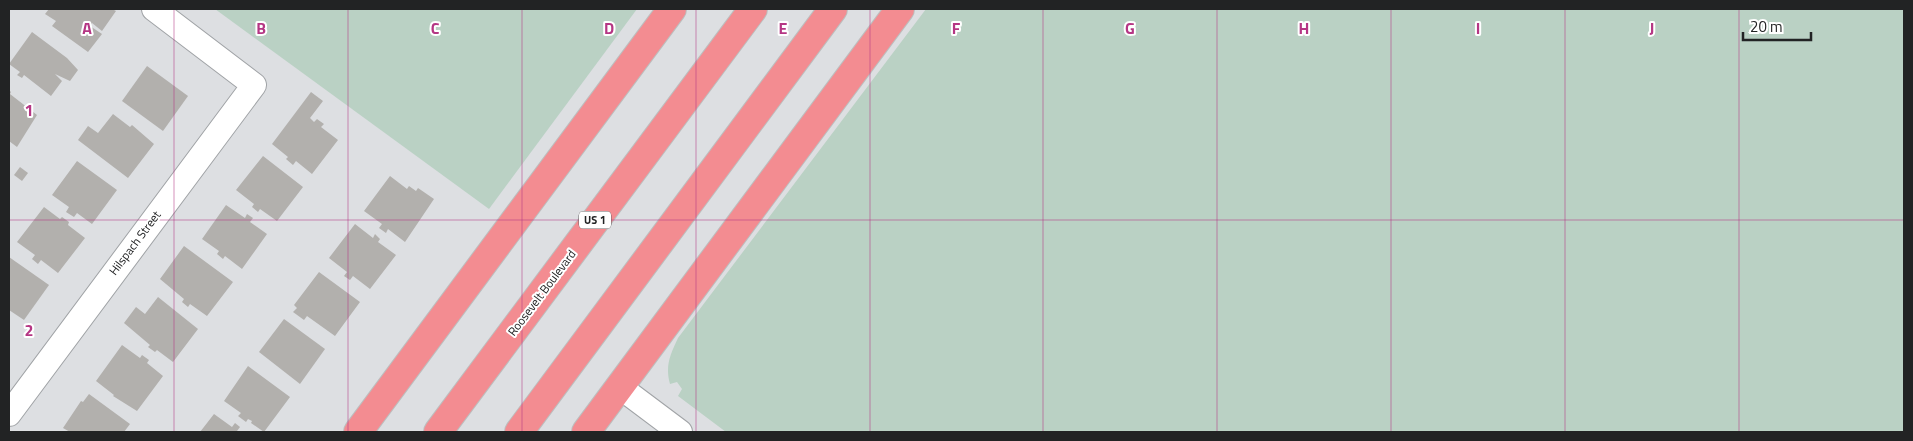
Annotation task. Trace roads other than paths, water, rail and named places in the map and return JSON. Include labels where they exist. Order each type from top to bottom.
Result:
[{"type":"highway","points":[[358,432],[672,9]]},
{"type":"highway","name":"Roosevelt Boulevard","points":[[438,432],[753,9]]},
{"type":"highway","points":[[519,432],[833,9]]},
{"type":"highway","points":[[586,432],[900,9]]},
{"type":"street","name":"Hilspach Street","points":[[9,414],[254,85],[154,9]]},
{"type":"street","points":[[620,387],[680,432]]}]
